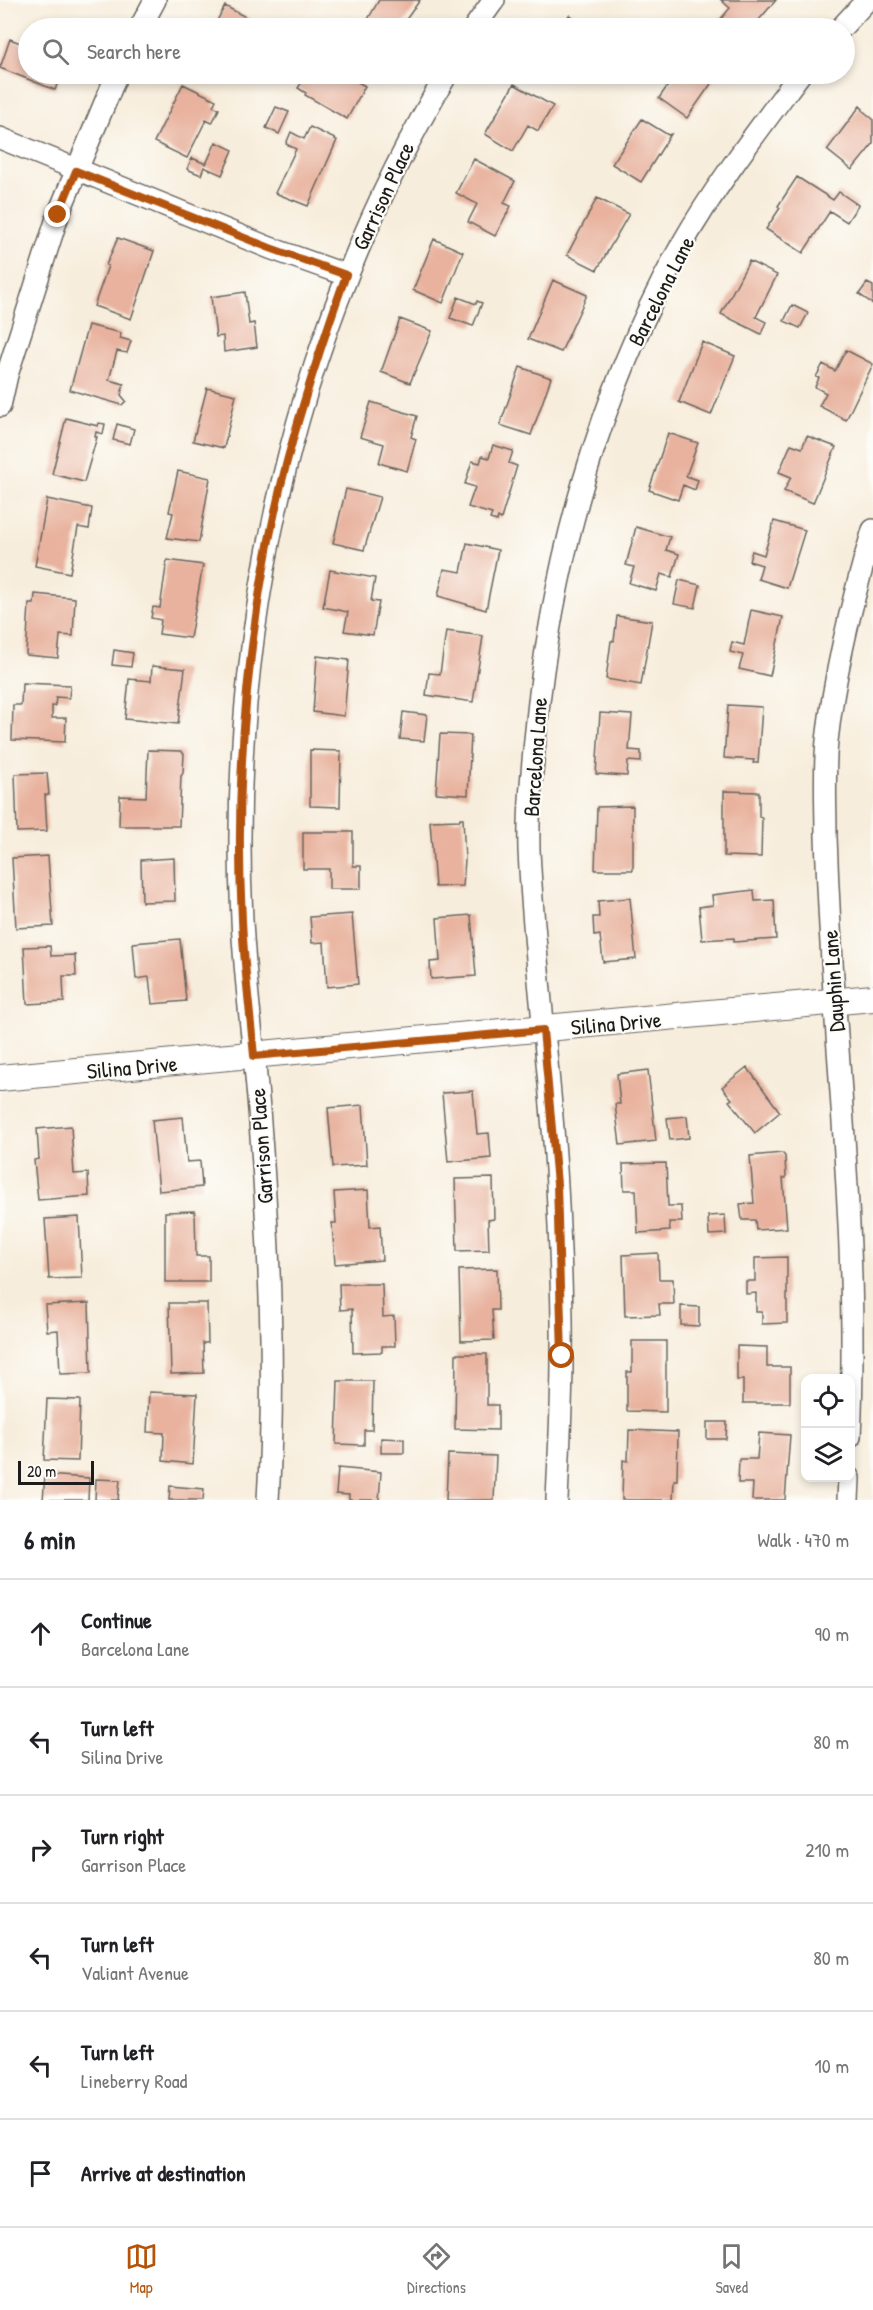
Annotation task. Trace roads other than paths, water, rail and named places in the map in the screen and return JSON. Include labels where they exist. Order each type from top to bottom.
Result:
[{"type":"street","points":[[145,18],[155,0]]},
{"type":"street","points":[[481,18],[494,0]]},
{"type":"street","points":[[850,18],[867,0]]},
{"type":"street","points":[[0,406],[7,375],[58,215],[113,84]]},
{"type":"street","name":"Garrison Place","points":[[268,1500],[271,1377],[267,1231],[242,920],[241,827],[244,738],[253,640],[268,543],[287,462],[322,342],[346,275],[375,209],[422,115],[441,84]]},
{"type":"street","name":"Barcelona Lane","points":[[557,1500],[562,1333],[557,1184],[529,848],[531,784],[540,690],[555,597],[571,525],[597,437],[624,366],[683,244],[746,147],[793,84]]},
{"type":"street","points":[[0,138],[76,171],[270,248],[346,275]]},
{"type":"street","name":"Dauphin Lane","points":[[851,1428],[863,1298],[850,1218],[829,932],[827,743],[837,671],[850,610],[873,530]]},
{"type":"street","name":"Silina Drive","points":[[0,1078],[873,999]]},
{"type":"street","points":[[848,1500],[849,1482]]}]
